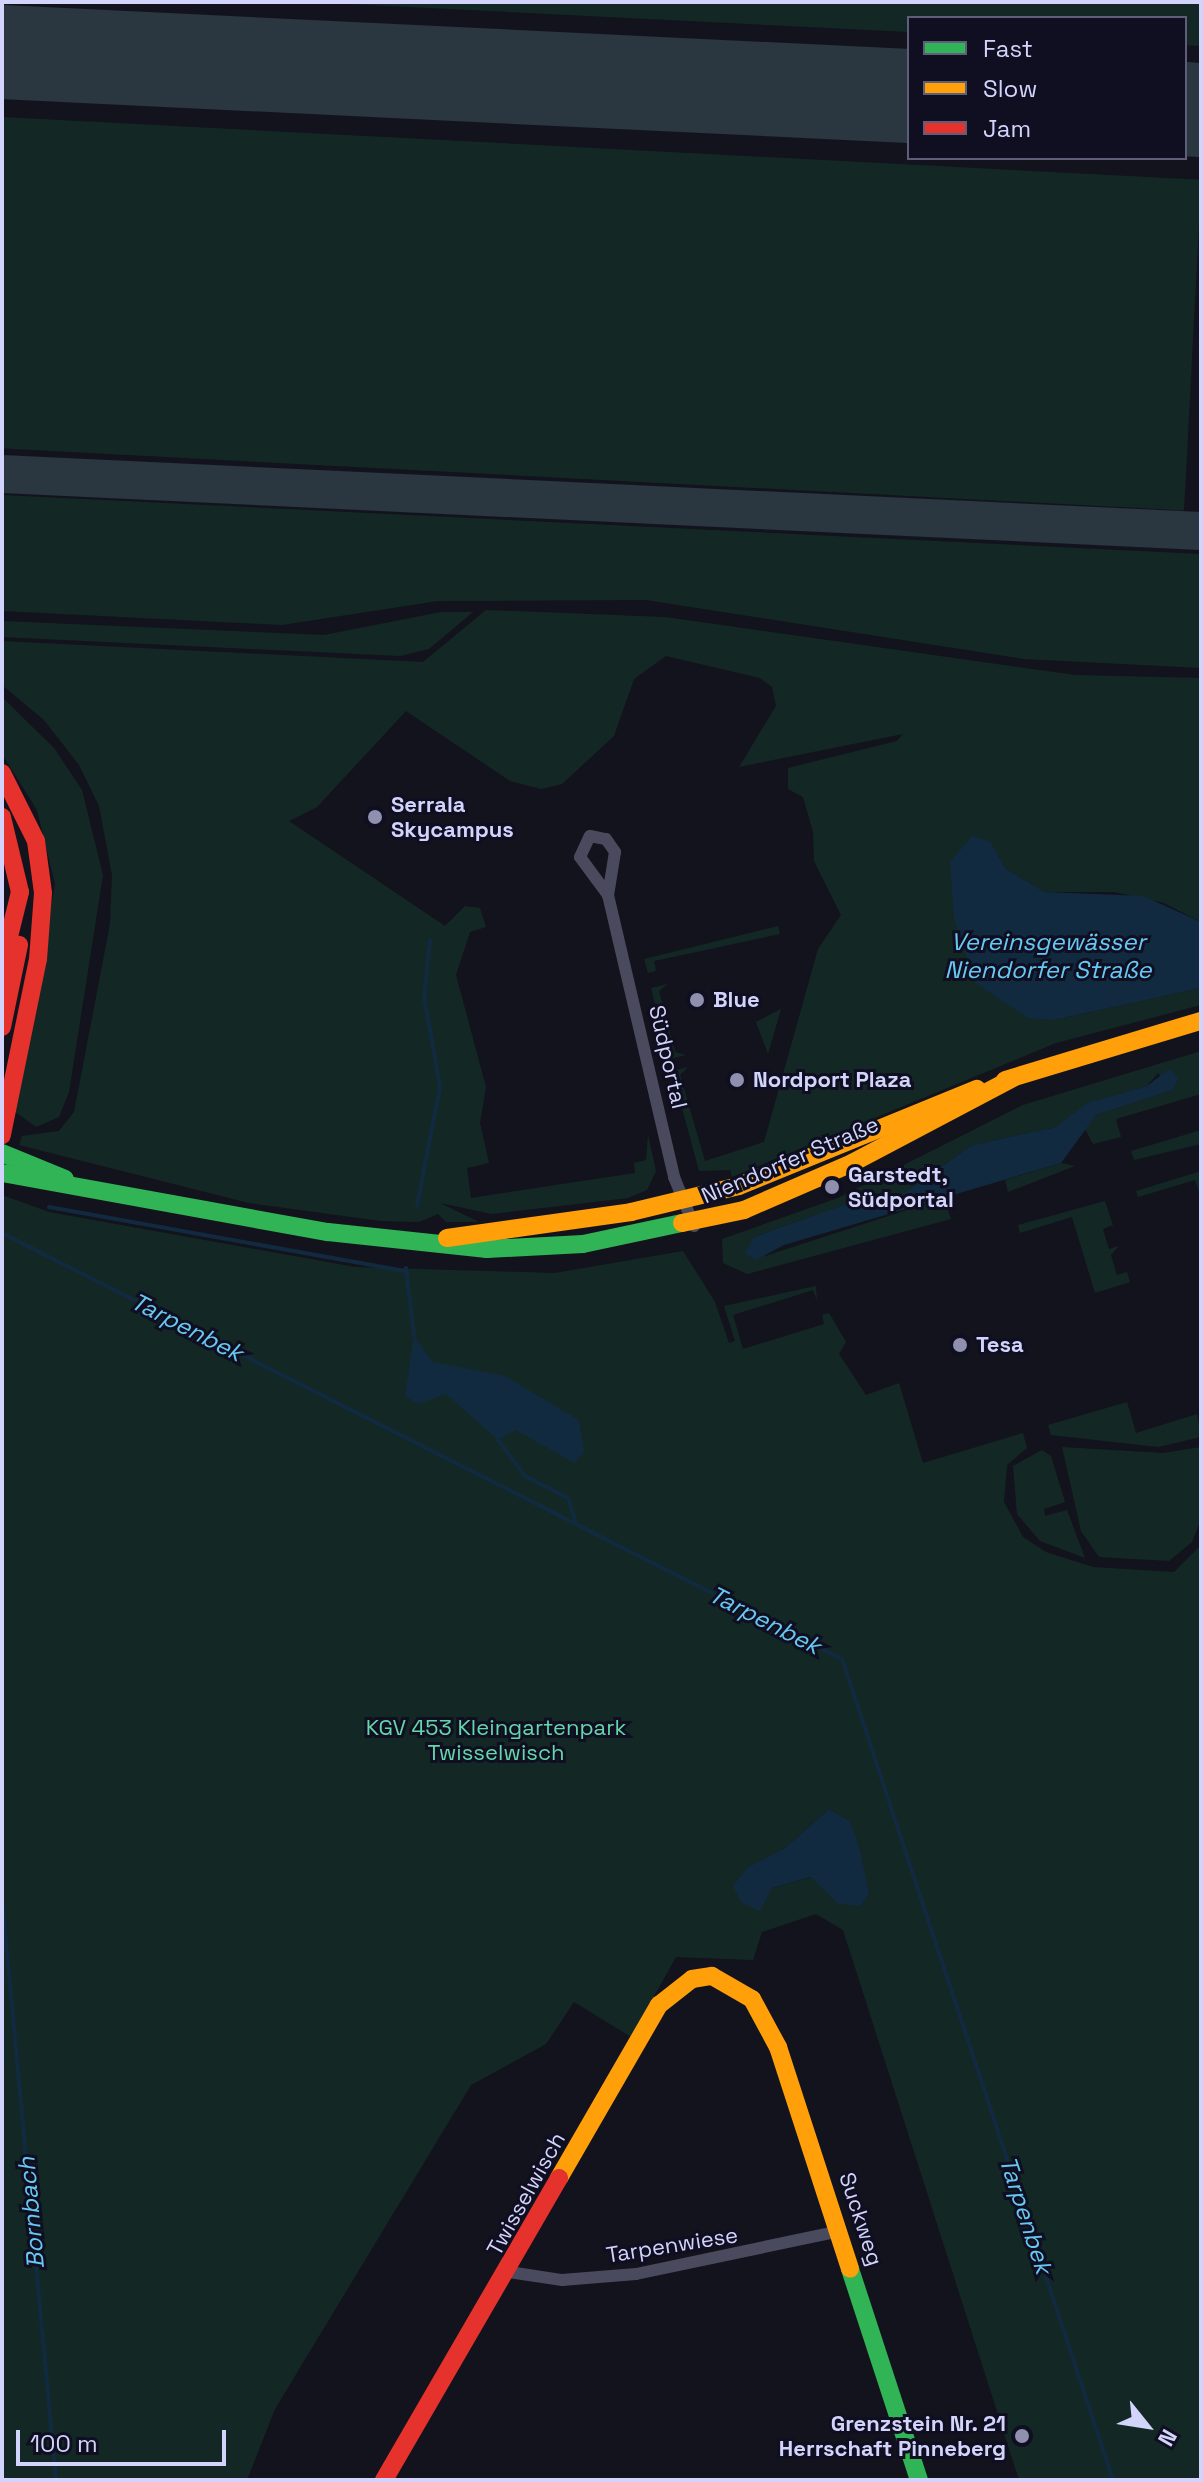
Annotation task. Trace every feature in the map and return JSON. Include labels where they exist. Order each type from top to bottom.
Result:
[{"type":"main road","points":[[2,773],[36,841],[43,893],[38,959],[2,1135]]},
{"type":"main road","points":[[2,817],[17,863],[20,904],[18,954],[2,1027]]},
{"type":"main road","points":[[2,965],[20,904]]},
{"type":"main road","name":"Niendorfer Straße","points":[[429,1240],[683,1200],[739,1186],[1013,1078],[1201,1021]]},
{"type":"main road","name":"Niendorfer Straße","points":[[2,1173],[65,1179],[328,1232],[524,1249],[694,1226],[843,1168],[1013,1078]]},
{"type":"main road","name":"Niendorfer Straße","points":[[2,1153],[65,1179]]},
{"type":"main road","name":"Twisselwisch","points":[[384,2480],[509,2272],[659,2005],[692,1979],[737,1984]]},
{"type":"main road","name":"Suckweg","points":[[737,1984],[778,2047],[919,2480]]},
{"type":"street","name":"Südportal","points":[[608,895],[683,1200],[694,1226]]},
{"type":"street","name":"Tarpenwiese","points":[[509,2272],[562,2280],[636,2274],[840,2231]]},
{"type":"green space","points":[[311,2],[1201,2],[1201,46],[1187,45],[1187,16],[907,16],[907,32]]},
{"type":"green space","points":[[2,117],[1201,180],[1184,510],[2,448]]},
{"type":"green space","points":[[2,495],[1201,554],[1201,668],[1024,659],[646,600],[438,601],[282,625],[2,611]]},
{"type":"green space","points":[[486,610],[665,617],[1075,675],[1201,678],[1201,922],[1164,903],[1115,892],[1045,892],[1006,869],[991,842],[1054,1020],[1201,988],[1201,1005],[1056,1043],[732,1177],[730,1170],[699,1171],[672,1071],[688,1067],[680,1075],[705,1161],[764,1142],[818,949],[841,915],[814,861],[813,832],[803,797],[788,789],[788,768],[897,741],[903,734],[739,767],[776,706],[772,687],[760,678],[666,656],[634,679],[614,736],[562,784],[541,789],[510,781],[406,711],[317,807],[289,821],[445,926],[465,906],[480,908],[486,927],[470,932],[456,975],[486,1087],[480,1123],[489,1163],[467,1168],[471,1198],[635,1173],[634,1163],[646,1160],[648,1135],[656,1171],[647,1190],[628,1198],[492,1214],[440,1203],[479,1222],[446,1222],[438,1214],[419,1222],[381,1221],[249,1203],[19,1145],[22,1136],[59,1131],[74,1112],[110,924],[112,875],[99,806],[79,765],[44,720],[2,685],[2,641],[423,662]]},
{"type":"green space","points":[[441,612],[473,612],[429,649],[400,656],[2,637],[2,621],[324,635]]},
{"type":"green space","points":[[2,697],[54,748],[82,790],[103,875],[69,1092],[59,1117],[36,1127],[14,1111],[55,884],[37,810],[2,754]]},
{"type":"green space","points":[[778,926],[780,934],[654,961],[656,971],[648,973],[644,959]]},
{"type":"green space","points":[[668,984],[659,991],[675,1052],[686,1055],[669,1059],[651,988]]},
{"type":"green space","points":[[781,1009],[768,1054],[756,1022]]},
{"type":"green space","points":[[1201,1051],[1201,1094],[1116,1119],[1121,1137],[1093,1144],[1085,1129],[1096,1115],[1173,1090],[1158,1073],[1147,1086],[1096,1101],[1056,1127],[972,1145],[904,1193],[868,1196],[754,1237],[765,1256],[944,1198],[951,1219],[747,1274],[723,1263],[722,1239],[838,1198],[1023,1105]]},
{"type":"green space","points":[[1201,1130],[1201,1144],[1134,1160],[1131,1151]]},
{"type":"green space","points":[[1061,1163],[1075,1166],[1008,1192],[1005,1180]]},
{"type":"green space","points":[[1201,1171],[1201,1198],[1195,1180],[1138,1197],[1136,1191]]},
{"type":"green space","name":"KGV 453 Kleingartenpark Twisselwisch","points":[[2,1195],[49,1212],[355,1267],[555,1273],[683,1251],[715,1302],[729,1343],[735,1341],[724,1306],[816,1286],[817,1301],[813,1290],[733,1315],[743,1349],[824,1324],[822,1315],[829,1313],[846,1342],[839,1354],[866,1395],[899,1383],[923,1463],[1023,1433],[1027,1448],[1007,1465],[1004,1502],[1023,1537],[1046,1552],[1093,1567],[1174,1572],[1201,1545],[1201,2480],[1019,2480],[843,1930],[816,1914],[762,1932],[753,1960],[676,1957],[631,2037],[574,2002],[546,2044],[471,2085],[275,2409],[247,2480],[2,2480]],"holes":[[[829,1809],[850,1821],[869,1894],[837,1903],[812,1877],[772,1888],[748,1867],[785,1848]]]},
{"type":"green space","points":[[1105,1201],[1113,1225],[1103,1229],[1109,1249],[1119,1246],[1111,1255],[1117,1275],[1127,1272],[1130,1282],[1095,1293],[1072,1217],[1020,1233],[1018,1225]]},
{"type":"green space","points":[[1127,1402],[1136,1433],[1197,1414],[1201,1437],[1158,1447],[1051,1435],[1048,1425]]},
{"type":"green space","points":[[1062,1447],[1163,1453],[1201,1447],[1201,1519],[1192,1542],[1169,1561],[1099,1557],[1081,1531]]},
{"type":"green space","points":[[1042,1450],[1051,1456],[1065,1502],[1044,1509],[1045,1516],[1067,1510],[1085,1558],[1040,1541],[1017,1514],[1013,1466]]},
{"type":"water","name":"Vereinsgewässer Niendorfer Straße","points":[[972,836],[991,842],[1006,869],[1045,892],[1143,896],[1201,922],[1201,988],[1054,1020],[1028,1018],[974,982],[954,918],[950,862]]},
{"type":"water","points":[[1169,1069],[1178,1078],[1173,1090],[1096,1115],[1061,1163],[784,1245],[756,1260],[745,1254],[754,1237],[868,1196],[904,1193],[972,1145],[1056,1127],[1087,1103],[1147,1086]]},
{"type":"water","points":[[414,1336],[433,1362],[505,1376],[579,1420],[584,1452],[574,1463],[516,1430],[498,1440],[446,1394],[418,1404],[405,1396]]},
{"type":"water","points":[[829,1809],[850,1821],[860,1850],[869,1894],[860,1906],[837,1903],[811,1877],[772,1888],[760,1911],[741,1902],[733,1886],[748,1867],[785,1848]]},
{"type":"waterway","points":[[417,1206],[440,1086],[424,997],[430,940]]},
{"type":"waterway","points":[[49,1207],[406,1271]]},
{"type":"waterway","name":"Tarpenbek","points":[[2,1233],[842,1659],[1113,2480]]},
{"type":"waterway","points":[[406,1268],[414,1336]]},
{"type":"waterway","points":[[498,1440],[525,1476],[568,1498],[575,1520]]},
{"type":"waterway","name":"Bornbach","points":[[2,1899],[56,2480]]},
{"type":"taxiway","points":[[2,474],[1201,531]]},
{"type":"runway","points":[[2,52],[907,96]]},
{"type":"runway","points":[[1187,109],[1201,110]]},
{"type":"traffic: fast","points":[[2,1153],[65,1179]]},
{"type":"traffic: fast","points":[[2,1173],[328,1232],[487,1249],[583,1244],[682,1223]]},
{"type":"traffic: fast","points":[[850,2269],[919,2480]]},
{"type":"traffic: slow","points":[[1005,1080],[1201,1021]]},
{"type":"traffic: slow","points":[[682,1223],[744,1210],[852,1163],[1013,1078]]},
{"type":"traffic: slow","points":[[447,1238],[631,1212],[739,1186],[977,1089]]},
{"type":"traffic: slow","points":[[559,2178],[659,2005],[692,1979],[712,1976],[752,1999],[778,2047],[850,2269]]},
{"type":"traffic: jam","points":[[2,773],[36,841],[43,893],[38,959],[2,1135]]},
{"type":"traffic: jam","points":[[2,817],[20,892],[2,965]]},
{"type":"traffic: jam","points":[[2,1027],[19,945]]},
{"type":"traffic: jam","points":[[384,2480],[559,2178]]},
{"type":"place","name":"Serrala Skycampus","points":[[375,817]]},
{"type":"place","name":"Blue","points":[[697,1000]]},
{"type":"place","name":"Nordport Plaza","points":[[737,1080]]},
{"type":"place","name":"Garstedt, Südportal","points":[[832,1187]]},
{"type":"place","name":"Tesa","points":[[960,1345]]},
{"type":"place","name":"Grenzstein Nr. 21 Herrschaft Pinneberg","points":[[1022,2436]]}]
